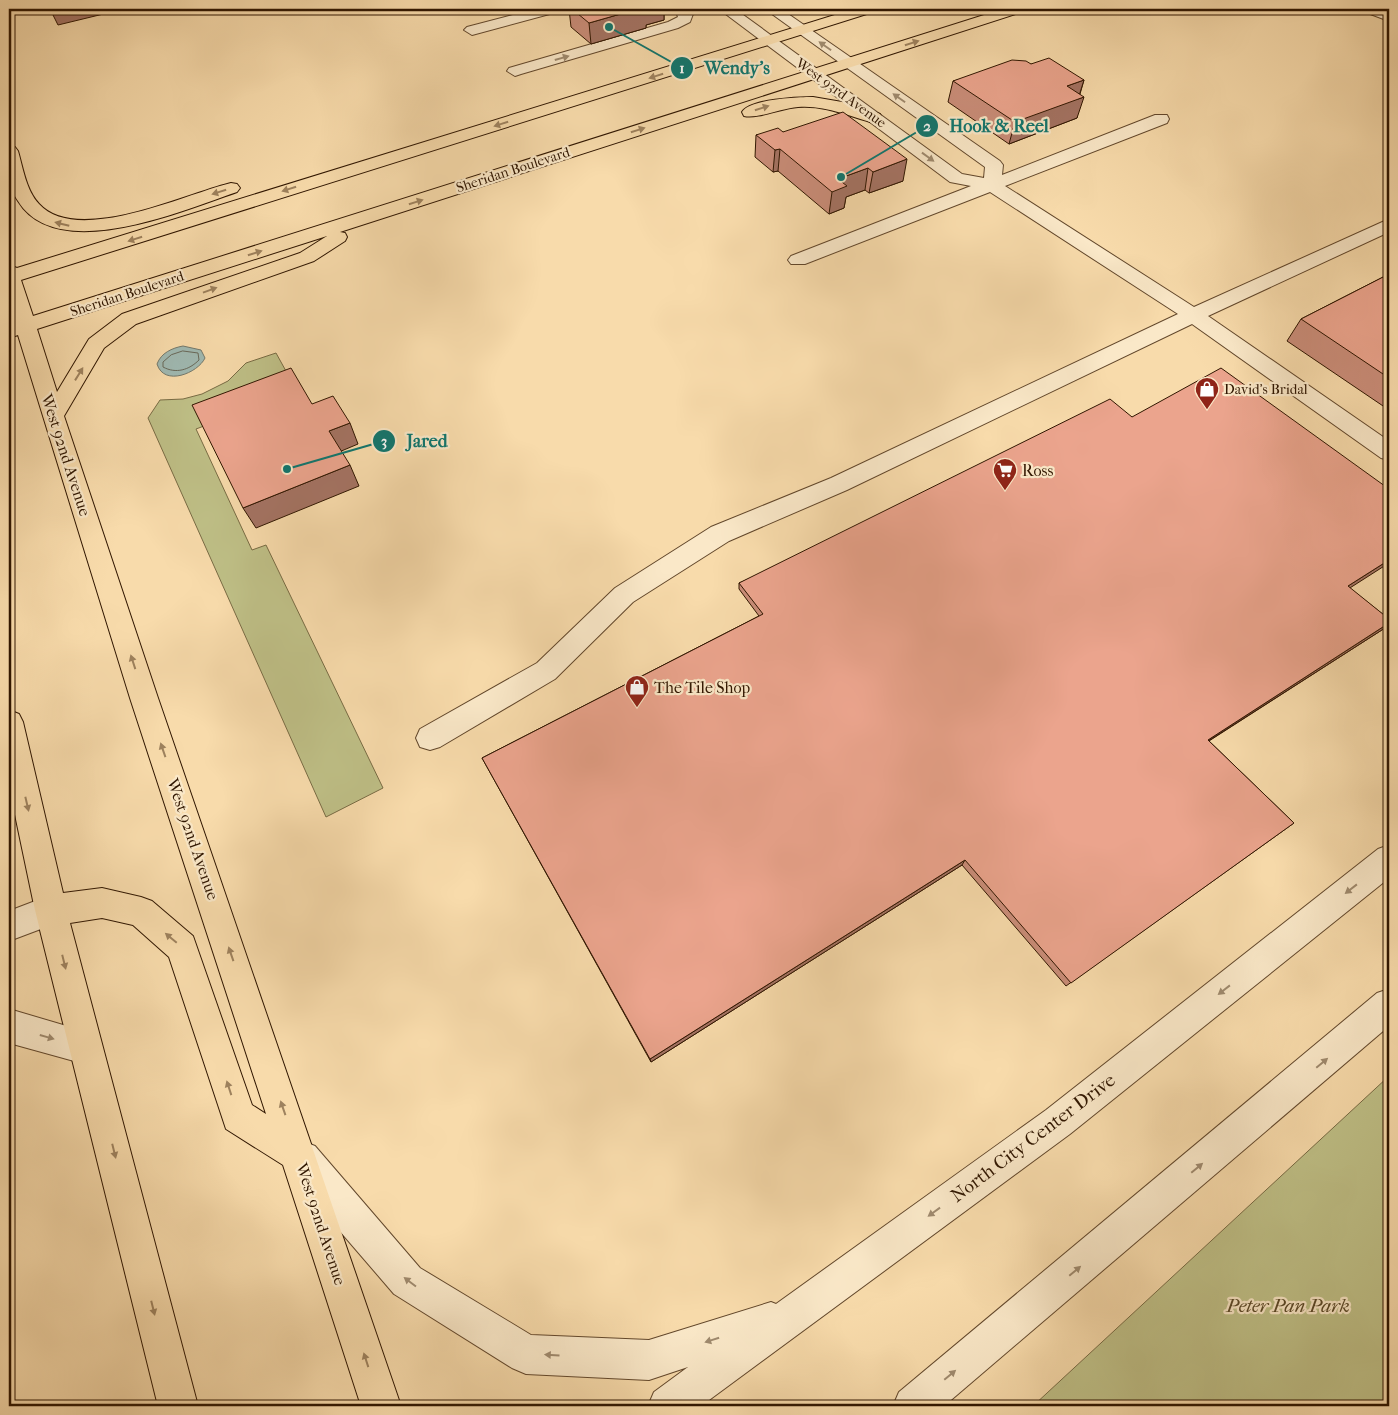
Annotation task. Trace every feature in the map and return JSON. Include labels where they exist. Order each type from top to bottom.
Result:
[{"type":"main road","points":[[9,275],[868,9]]},
{"type":"main road","name":"Sheridan Boulevard","points":[[17,329],[1017,9]]},
{"type":"main road","points":[[679,117],[734,117],[777,103],[820,102],[846,106],[874,118]]},
{"type":"main road","points":[[9,151],[27,203],[34,211],[45,218],[67,226],[100,226],[123,222],[248,183]]},
{"type":"main road","points":[[285,173],[353,169]]},
{"type":"main road","points":[[53,416],[96,344],[129,319],[307,257],[370,216]]},
{"type":"main road","name":"West 92nd Avenue","points":[[9,275],[17,329],[53,416],[381,1406]]},
{"type":"main road","points":[[9,722],[50,910],[102,1103],[178,1406]]},
{"type":"main road","points":[[50,910],[102,903],[141,912],[182,947],[238,1117],[298,1154]]},
{"type":"street","points":[[472,30],[552,9]]},
{"type":"street","points":[[515,72],[673,25],[685,19],[686,14],[682,9]]},
{"type":"street","name":"West 93rd Avenue","points":[[726,9],[956,178],[992,185],[994,165],[772,9]]},
{"type":"street","points":[[1370,9],[1389,17]]},
{"type":"street","points":[[798,260],[1161,120]]},
{"type":"street","points":[[992,185],[1193,315],[1389,452]]},
{"type":"street","points":[[430,738],[546,671],[624,595],[720,534],[839,484],[1193,315],[1389,225]]},
{"type":"street","name":"North City Center Drive","points":[[668,1406],[1058,1122],[1389,859]]},
{"type":"street","points":[[9,926],[50,910]]},
{"type":"street","points":[[913,1406],[1389,1005]]},
{"type":"street","points":[[9,1026],[86,1048]]},
{"type":"street","points":[[298,1154],[407,1281],[526,1354],[649,1360],[791,1315]]},
{"type":"green space","points":[[276,353],[297,391],[196,429],[252,550],[266,545],[383,788],[326,817],[148,418],[160,400],[183,399],[202,394],[228,381],[246,363]]},
{"type":"green space","name":"Peter Pan Park","points":[[1389,1076],[1389,1406],[1033,1406]]},
{"type":"water","points":[[183,346],[201,350],[205,358],[201,364],[189,373],[173,376],[166,375],[157,364],[159,360],[164,354]]},
{"type":"building","points":[[572,9],[638,9],[589,23]]},
{"type":"building","points":[[1049,58],[1084,80],[1067,86],[1084,97],[1015,122],[953,81],[1012,60],[1026,61],[1031,64]]},
{"type":"building","points":[[843,112],[907,159],[873,172],[868,168],[838,179],[847,186],[832,192],[780,149],[775,150],[756,135],[778,128],[783,132]]},
{"type":"building","points":[[1389,274],[1389,378],[1301,319]]},
{"type":"building","points":[[291,368],[312,404],[333,396],[350,423],[329,431],[350,465],[243,508],[192,405]]},
{"type":"building","points":[[1221,368],[1389,489],[1389,560],[1348,586],[1389,619],[1389,623],[1208,740],[1294,823],[1071,983],[965,860],[650,1059],[482,758],[763,614],[739,583],[1110,399],[1132,417]]},
{"type":"place","name":"Wendy's","points":[[609,27]]},
{"type":"place","name":"Hook & Reel","points":[[841,177]]},
{"type":"place","name":"David's Bridal","points":[[1207,410]]},
{"type":"place","name":"Jared","points":[[287,469]]},
{"type":"place","name":"Ross","points":[[1005,491]]},
{"type":"place","name":"The Tile Shop","points":[[637,708]]}]
